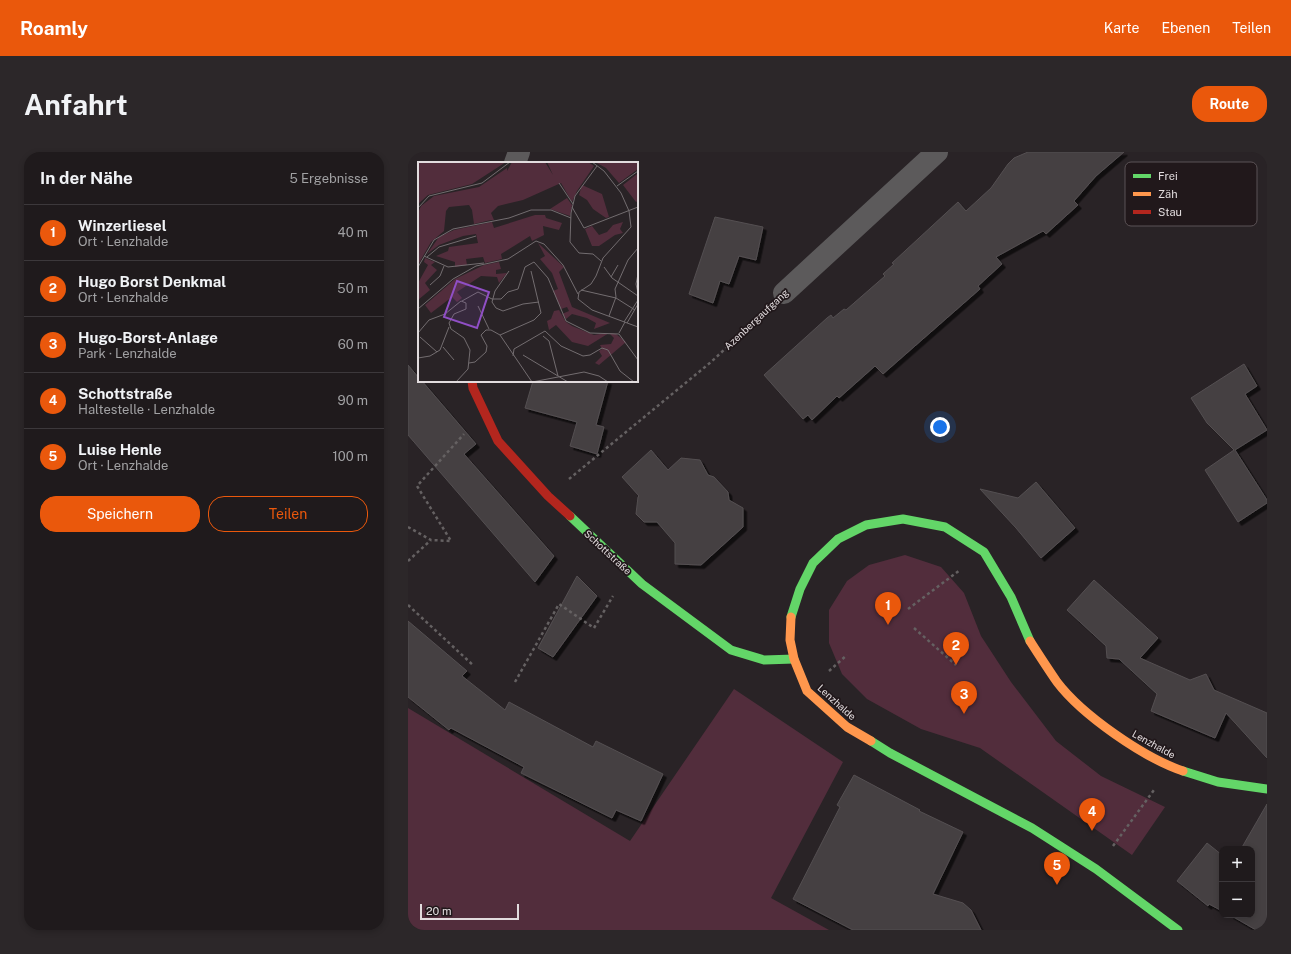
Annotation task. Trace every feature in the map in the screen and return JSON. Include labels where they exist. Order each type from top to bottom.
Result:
[{"type":"street","points":[[515,162],[519,152]]},
{"type":"street","name":"Azenbergaufgang","points":[[784,293],[937,152]]},
{"type":"street","name":"Schottstraße","points":[[472,382],[473,388],[498,441],[548,496],[642,584],[731,650],[764,660],[794,659]]},
{"type":"street","name":"Lenzhalde","points":[[1178,930],[1096,869],[1032,828],[890,753],[847,727],[807,691],[794,659],[790,640],[791,617],[800,589],[813,562],[838,539],[866,525],[903,519],[945,527],[984,552],[1011,597],[1030,641],[1058,683],[1089,715],[1133,746],[1171,767],[1218,782],[1267,789]]},
{"type":"path","name":"Azenbergaufgang","points":[[569,479],[711,362],[784,293]]},
{"type":"path","points":[[408,527],[431,540],[451,541],[417,486],[484,412]]},
{"type":"path","points":[[408,561],[431,540]]},
{"type":"path","points":[[515,682],[559,604],[594,628],[628,571]]},
{"type":"path","points":[[908,609],[958,572]]},
{"type":"path","points":[[408,605],[474,666]]},
{"type":"path","points":[[914,628],[956,665]]},
{"type":"path","points":[[1096,869],[1171,767]]},
{"type":"shaded area","points":[[905,555],[941,567],[964,593],[981,636],[1011,682],[1056,741],[1101,776],[1165,807],[1132,855],[980,748],[921,729],[867,699],[842,674],[829,643],[829,610],[847,581],[869,565]]},
{"type":"shaded area","points":[[734,689],[843,762],[771,898],[829,930],[408,930],[408,708],[630,841]]},
{"type":"building","points":[[1028,152],[1124,152],[1096,176],[1074,201],[1078,205],[1046,234],[1043,231],[996,257],[1002,264],[978,286],[980,289],[883,374],[875,366],[839,398],[837,396],[812,420],[808,415],[803,419],[764,375],[827,318],[831,315],[833,318],[844,309],[846,310],[885,276],[883,274],[894,264],[892,263],[958,202],[966,211],[991,188],[1014,158]]},
{"type":"building","points":[[715,217],[763,227],[756,260],[739,256],[729,284],[720,281],[713,303],[689,294]]},
{"type":"building","points":[[1244,364],[1257,386],[1245,394],[1267,430],[1235,450],[1267,500],[1267,503],[1238,522],[1205,470],[1234,450],[1207,423],[1191,398]]},
{"type":"building","points":[[408,365],[418,377],[418,382],[423,382],[476,444],[464,454],[554,556],[535,582],[408,435]]},
{"type":"building","points":[[533,382],[608,382],[596,425],[604,427],[597,454],[570,446],[577,422],[525,408]]},
{"type":"building","points":[[651,450],[668,470],[681,458],[700,460],[708,475],[714,477],[728,492],[729,500],[743,508],[743,527],[701,565],[675,564],[675,543],[657,522],[644,522],[636,514],[639,496],[622,477]]},
{"type":"building","points":[[1036,482],[1075,528],[1041,558],[980,489],[1018,498]]},
{"type":"building","points":[[577,576],[597,596],[553,657],[538,648]]},
{"type":"building","points":[[1094,580],[1158,638],[1140,658],[1190,680],[1206,674],[1214,690],[1267,713],[1267,758],[1226,713],[1215,738],[1151,711],[1157,694],[1119,659],[1107,658],[1106,646],[1067,610]]},
{"type":"building","points":[[408,621],[467,671],[462,676],[505,710],[509,702],[593,747],[596,741],[663,774],[641,821],[616,810],[612,818],[521,773],[524,767],[451,728],[449,730],[408,697]]},
{"type":"building","points":[[854,775],[920,810],[919,811],[963,832],[933,894],[963,903],[971,910],[981,930],[853,930],[793,899],[840,807],[837,805]]},
{"type":"building","points":[[1267,804],[1267,930],[1256,930],[1235,918],[1255,918],[1255,846],[1243,846]]},
{"type":"building","points":[[1207,843],[1219,853],[1219,909],[1209,904],[1208,906],[1177,881]]},
{"type":"traffic: fast","points":[[570,516],[642,584],[731,650],[764,660],[794,659]]},
{"type":"traffic: fast","points":[[791,617],[800,589],[813,563],[838,539],[866,525],[903,519],[945,527],[984,552],[1011,597],[1030,641]]},
{"type":"traffic: fast","points":[[871,741],[890,753],[1032,828],[1096,869],[1178,930]]},
{"type":"traffic: fast","points":[[1183,771],[1218,782],[1267,789]]},
{"type":"traffic: slow","points":[[791,617],[790,640],[794,659],[807,691],[847,727],[871,741]]},
{"type":"traffic: slow","points":[[1030,641],[1057,682],[1082,708],[1133,746],[1167,765],[1183,771]]},
{"type":"traffic: jam","points":[[472,382],[473,388],[498,441],[548,496],[570,516]]},
{"type":"place","name":"Winzerliesel","points":[[888,625]]},
{"type":"place","name":"Hugo Borst Denkmal","points":[[956,665]]},
{"type":"place","name":"Hugo-Borst-Anlage","points":[[964,714]]},
{"type":"place","name":"Schottstraße","points":[[1092,831]]},
{"type":"place","name":"Luise Henle","points":[[1057,885]]}]
